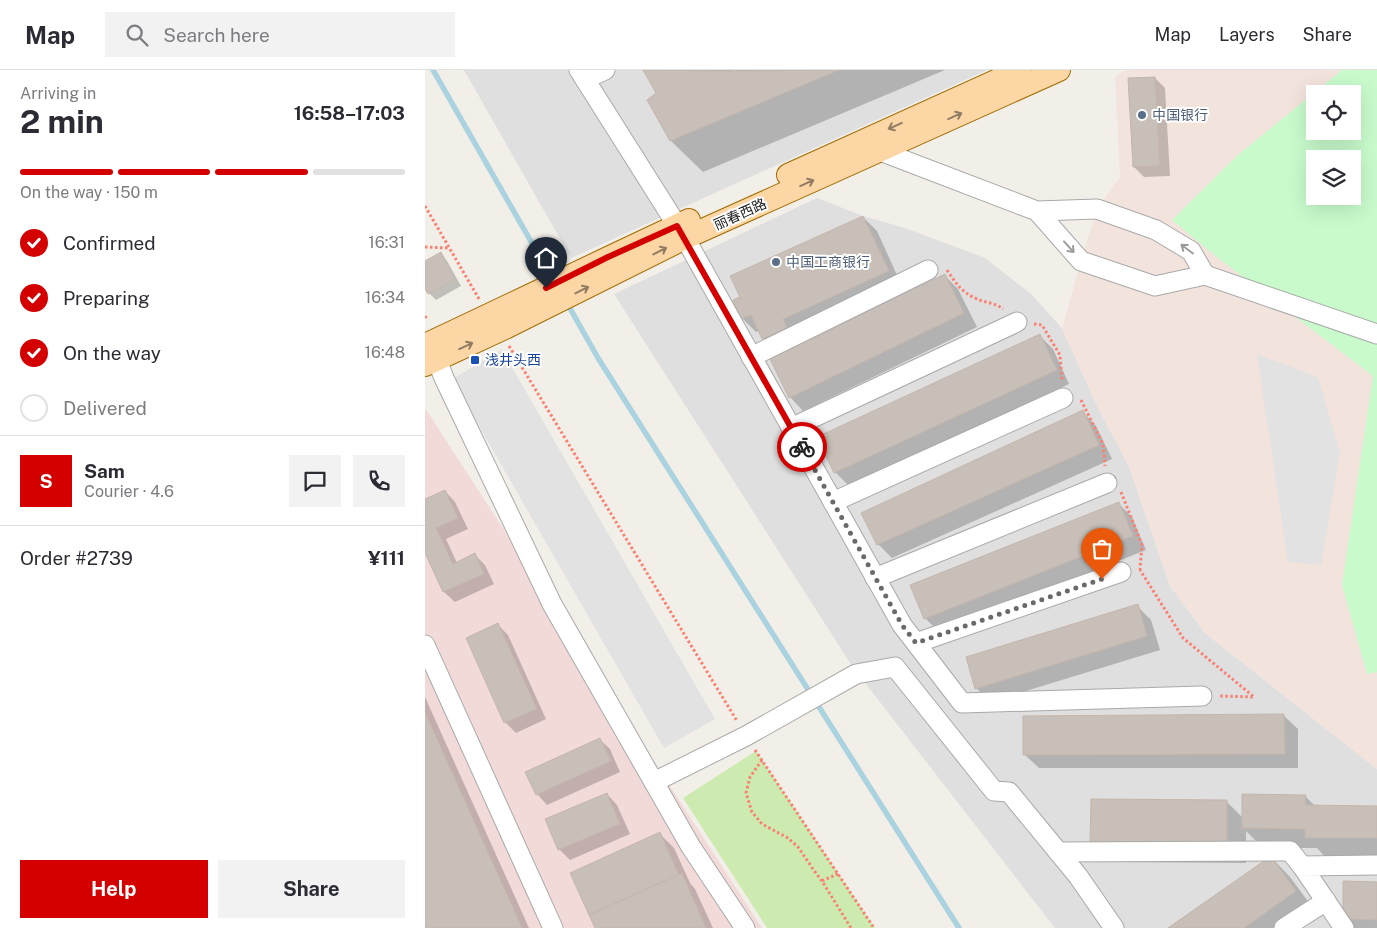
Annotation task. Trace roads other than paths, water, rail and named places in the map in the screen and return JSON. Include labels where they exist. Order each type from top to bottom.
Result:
[{"type":"main road","name":"丽春西路","points":[[681,232],[880,150],[1020,70]]},
{"type":"main road","name":"丽春西路","points":[[429,357],[612,265],[1000,81],[1057,70]]},
{"type":"street","points":[[605,70],[582,74],[681,232],[902,625],[962,703],[1202,696]]},
{"type":"street","points":[[880,150],[1037,211],[1097,210],[1156,230],[1191,251],[1205,275]]},
{"type":"street","points":[[1037,211],[1081,261],[1155,286],[1205,275],[1377,334]]},
{"type":"street","points":[[751,357],[928,270]]},
{"type":"street","points":[[791,428],[1017,322]]},
{"type":"street","points":[[429,357],[448,386],[553,604],[691,847],[745,928]]},
{"type":"street","points":[[833,502],[1063,398]]},
{"type":"street","points":[[875,578],[1107,483]]},
{"type":"street","points":[[916,643],[1121,572]]},
{"type":"street","points":[[425,645],[553,928]]},
{"type":"street","points":[[654,782],[748,735],[856,674],[895,667],[994,791],[1009,792],[1078,876],[1114,928]]},
{"type":"street","points":[[1058,852],[1290,851],[1344,928]]},
{"type":"street","points":[[1302,866],[1377,865]]},
{"type":"street","points":[[1284,928],[1326,901]]},
{"type":"waterway","points":[[433,70],[553,280]]},
{"type":"waterway","points":[[567,303],[598,358],[959,928]]},
{"type":"place","name":"中国银行","points":[[1142,115]]},
{"type":"place","name":"中国工商银行","points":[[776,262]]},
{"type":"place","name":"浅井头西","points":[[475,360]]}]
